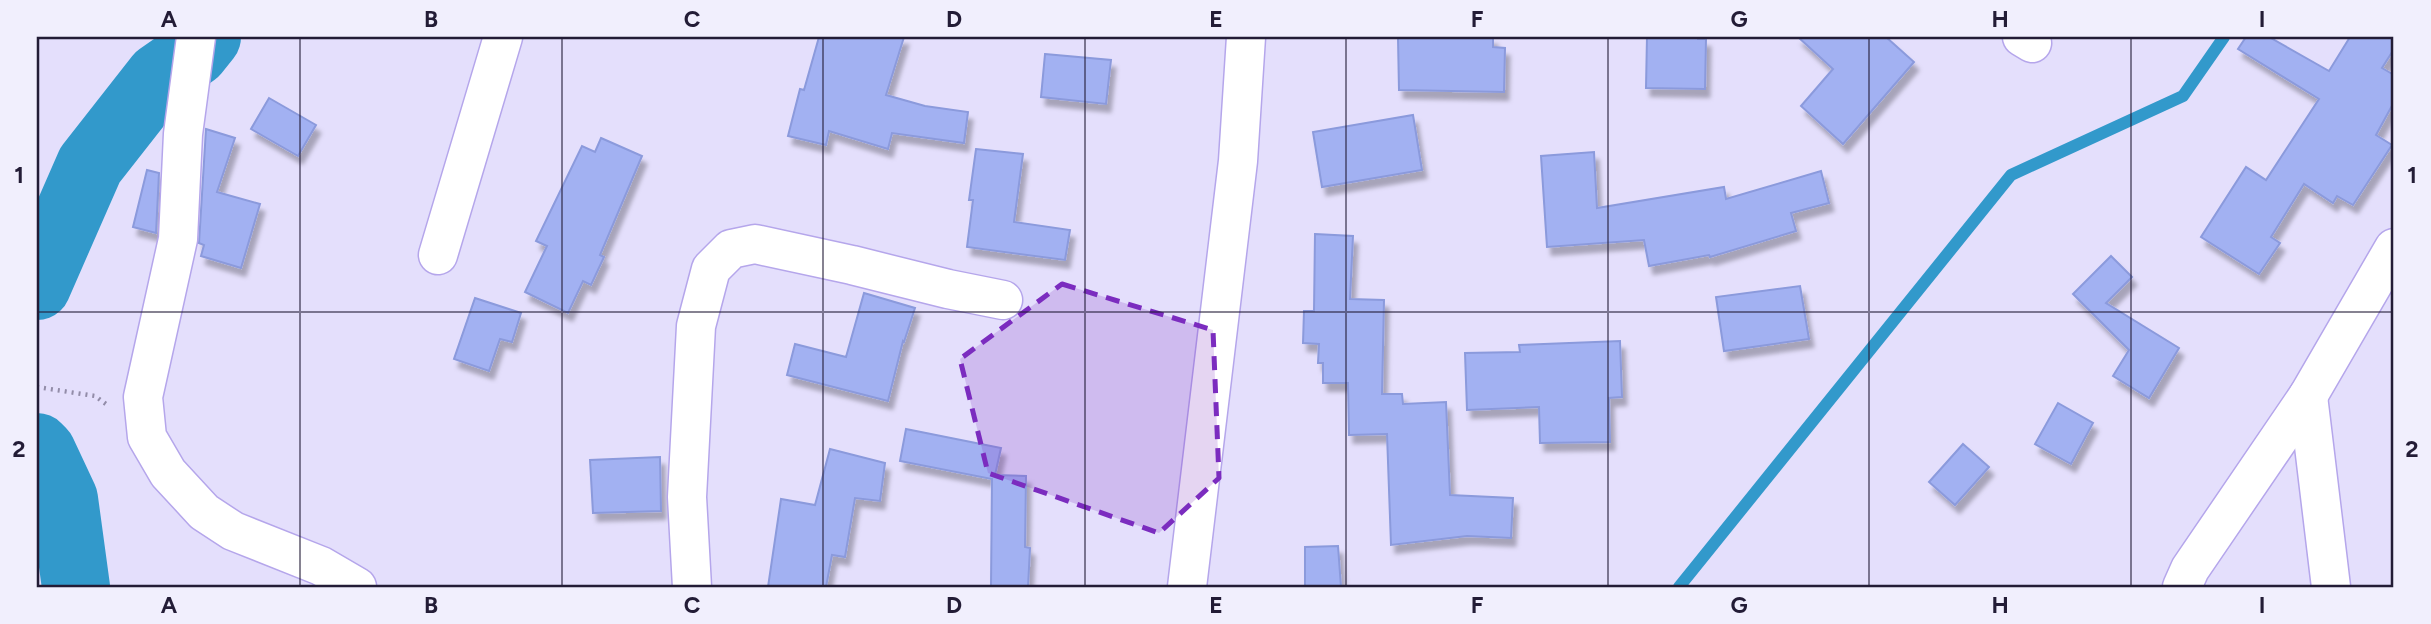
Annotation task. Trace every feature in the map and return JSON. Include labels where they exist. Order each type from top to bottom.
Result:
[{"type":"street","points":[[195,37],[183,134],[178,239],[143,397],[147,438],[168,473],[204,512],[233,531],[321,566],[357,587]]},
{"type":"street","points":[[438,255],[503,37]]},
{"type":"street","points":[[1187,587],[1238,161],[1246,37]]},
{"type":"street","points":[[692,587],[687,496],[696,326],[711,269],[731,249],[755,244],[1003,300]]},
{"type":"street","points":[[2182,587],[2190,569],[2308,396],[2394,248]]},
{"type":"street","points":[[2308,396],[2331,587]]},
{"type":"path","points":[[37,387],[95,396],[147,438]]},
{"type":"highlighted area","points":[[1062,284],[1213,330],[1219,478],[1159,533],[988,473],[960,359]]},
{"type":"building","points":[[819,37],[904,37],[886,95],[925,106],[968,112],[964,143],[892,133],[888,149],[829,131],[826,145],[788,136],[800,89],[804,90]]},
{"type":"building","points":[[1493,37],[1493,47],[1505,48],[1504,92],[1399,90],[1398,38]]},
{"type":"building","points":[[1647,37],[1706,39],[1705,89],[1646,88]]},
{"type":"building","points":[[1798,37],[1886,37],[1914,62],[1843,144],[1801,106],[1833,69]]},
{"type":"building","points":[[2246,37],[2269,37],[2329,71],[2350,37],[2394,37],[2394,49],[2382,68],[2394,75],[2394,102],[2376,135],[2392,145],[2353,205],[2337,196],[2333,203],[2304,184],[2271,237],[2280,243],[2259,274],[2201,237],[2246,167],[2266,180],[2319,99],[2238,49]]},
{"type":"building","points":[[1045,54],[1111,60],[1106,104],[1041,97]]},
{"type":"building","points":[[269,98],[316,125],[298,156],[251,129]]},
{"type":"building","points":[[1413,115],[1422,170],[1322,187],[1313,132]]},
{"type":"building","points":[[206,129],[235,138],[217,192],[260,204],[241,268],[201,256],[204,245],[199,243]]},
{"type":"building","points":[[601,138],[642,156],[600,255],[604,257],[591,285],[583,281],[568,313],[525,292],[547,246],[536,241],[582,146],[595,152]]},
{"type":"building","points":[[976,149],[1023,154],[1014,222],[1070,230],[1065,260],[967,247],[973,200],[969,200]]},
{"type":"building","points":[[1594,152],[1597,208],[1724,187],[1726,199],[1821,171],[1829,203],[1791,213],[1796,231],[1710,257],[1709,255],[1649,266],[1644,240],[1547,247],[1541,156]]},
{"type":"building","points":[[147,170],[159,173],[156,233],[133,227]]},
{"type":"building","points":[[1315,234],[1353,236],[1350,299],[1384,300],[1382,394],[1402,394],[1403,404],[1446,402],[1450,495],[1513,498],[1511,538],[1467,536],[1391,545],[1387,434],[1349,435],[1348,383],[1323,383],[1323,363],[1318,363],[1319,344],[1303,343],[1304,311],[1314,311]]},
{"type":"building","points":[[2111,256],[2132,277],[2106,303],[2179,348],[2149,398],[2113,376],[2129,350],[2073,294]]},
{"type":"building","points":[[1800,286],[1809,339],[1724,351],[1716,297]]},
{"type":"building","points":[[864,293],[915,308],[903,341],[888,401],[787,375],[795,344],[846,357]]},
{"type":"building","points":[[475,298],[521,313],[512,342],[500,339],[489,371],[454,359]]},
{"type":"building","points":[[1620,341],[1622,397],[1609,398],[1610,442],[1540,443],[1539,407],[1467,410],[1465,353],[1520,352],[1519,345]]},
{"type":"building","points":[[2058,403],[2093,423],[2071,464],[2035,444]]},
{"type":"building","points":[[906,429],[1001,448],[995,475],[1026,476],[1025,547],[1030,548],[1028,587],[991,587],[992,479],[900,461]]},
{"type":"building","points":[[1963,444],[1989,467],[1955,505],[1929,482]]},
{"type":"building","points":[[830,449],[885,463],[880,501],[855,498],[845,557],[832,555],[826,587],[768,587],[781,499],[815,505]]},
{"type":"building","points":[[660,457],[661,511],[593,513],[590,460]]},
{"type":"building","points":[[1338,546],[1341,587],[1305,587],[1305,547]]},
{"type":"waterway","points":[[37,286],[90,165],[159,77],[195,52],[207,37]]},
{"type":"waterway","points":[[1679,587],[2011,175],[2183,96],[2224,37]]},
{"type":"waterway","points":[[37,447],[42,452],[64,499],[76,587]]}]
